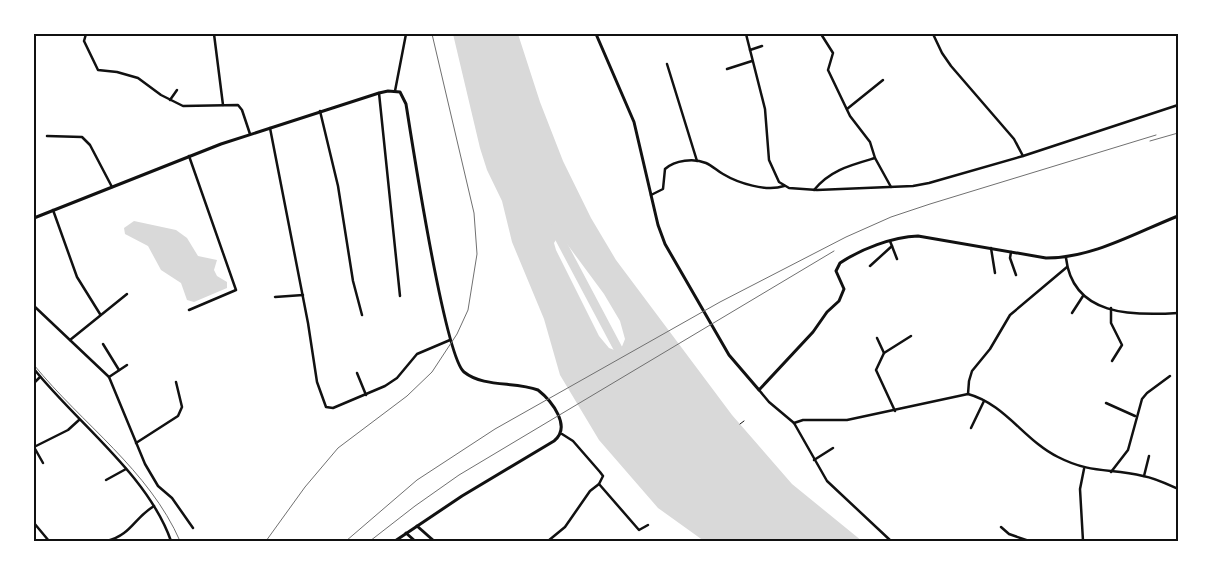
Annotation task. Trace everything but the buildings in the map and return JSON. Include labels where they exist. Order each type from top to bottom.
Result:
[{"type":"street","points":[[86,34],[84,41],[98,70],[117,72],[138,78],[170,100],[188,107],[223,105],[240,107],[250,134]]},
{"type":"street","points":[[214,34],[223,105]]},
{"type":"street","points":[[395,91],[406,34]]},
{"type":"street","points":[[596,34],[634,122],[661,235],[671,256],[729,355],[769,402],[794,423],[827,481],[892,541]]},
{"type":"street","points":[[746,34],[765,110],[769,160],[775,175],[784,186]]},
{"type":"street","points":[[821,34],[834,53],[828,70],[847,109],[870,142],[875,158],[891,187]]},
{"type":"street","points":[[933,34],[942,53],[1014,139],[1023,156]]},
{"type":"street","points":[[750,50],[762,46]]},
{"type":"street","points":[[727,69],[752,61]]},
{"type":"street","points":[[667,64],[696,161]]},
{"type":"street","points":[[847,109],[883,80]]},
{"type":"street","points":[[170,100],[177,90]]},
{"type":"street","points":[[34,218],[189,156],[269,127],[379,93],[395,91],[402,95],[406,104],[431,250],[450,340],[458,365],[466,373],[483,380],[532,388],[542,393],[562,424],[562,434],[554,441],[488,479],[395,541]]},
{"type":"street","points":[[379,93],[400,296]]},
{"type":"street","points":[[651,195],[663,190],[665,169],[671,164],[696,161],[708,164],[730,177],[770,189],[784,186],[814,190],[891,187],[929,183],[1023,156],[1178,105]]},
{"type":"street","points":[[320,112],[338,186],[353,281],[362,315]]},
{"type":"street","points":[[269,127],[303,295],[317,382],[324,404],[329,408],[333,408],[392,382],[417,354],[450,340]]},
{"type":"street","points":[[47,136],[82,137],[90,144],[112,187]]},
{"type":"street","points":[[189,156],[236,290],[189,310]]},
{"type":"street","points":[[814,190],[832,173],[844,166],[875,158]]},
{"type":"street","points":[[53,210],[77,277],[100,314]]},
{"type":"street","points":[[759,390],[801,346],[820,324],[827,312],[839,301],[844,289],[836,271],[840,263],[890,241],[918,236],[1046,258],[1066,258],[1092,252],[1178,216]]},
{"type":"street","points":[[890,241],[897,259]]},
{"type":"street","points":[[870,266],[892,246]]},
{"type":"street","points":[[991,248],[995,273]]},
{"type":"street","points":[[1011,252],[1010,258],[1016,275]]},
{"type":"street","points":[[1066,258],[1074,285],[1083,296],[1111,308],[1137,315],[1178,313]]},
{"type":"street","points":[[968,394],[972,371],[990,349],[1010,315],[1068,267]]},
{"type":"street","points":[[70,340],[127,294]]},
{"type":"street","points":[[275,297],[303,295]]},
{"type":"street","points":[[1072,313],[1083,296]]},
{"type":"street","points":[[34,306],[109,377],[145,464],[158,486],[172,498],[193,528]]},
{"type":"street","points":[[1111,308],[1111,323],[1122,345],[1112,361]]},
{"type":"street","points":[[896,411],[877,372],[884,353],[911,336]]},
{"type":"street","points":[[877,338],[884,353]]},
{"type":"street","points":[[103,344],[119,370]]},
{"type":"street","points":[[109,377],[127,366]]},
{"type":"street","points":[[34,369],[126,469],[154,506],[171,541]]},
{"type":"street","points":[[357,373],[366,395]]},
{"type":"street","points":[[34,383],[40,376]]},
{"type":"street","points":[[1111,472],[1128,450],[1136,416],[1144,396],[1170,376]]},
{"type":"street","points":[[136,443],[178,416],[182,407],[176,382]]},
{"type":"street","points":[[794,423],[803,420],[847,420],[968,394],[984,401],[1019,425],[1043,448],[1056,457],[1084,469],[1144,476],[1178,490]]},
{"type":"street","points":[[971,428],[984,401]]},
{"type":"street","points":[[1106,403],[1136,416]]},
{"type":"street","points":[[43,463],[34,446],[68,430],[79,420]]},
{"type":"street","points":[[548,541],[565,527],[590,491],[599,484],[603,476],[573,441],[562,434]]},
{"type":"street","points":[[814,460],[833,448]]},
{"type":"street","points":[[1144,476],[1149,456]]},
{"type":"street","points":[[106,480],[126,469]]},
{"type":"street","points":[[1083,541],[1080,489],[1084,469]]},
{"type":"street","points":[[599,484],[639,530],[648,525]]},
{"type":"street","points":[[107,541],[126,533],[139,517],[154,506]]},
{"type":"street","points":[[34,523],[49,541]]},
{"type":"street","points":[[416,526],[434,541]]},
{"type":"street","points":[[1001,527],[1009,534],[1028,541]]},
{"type":"street","points":[[406,533],[415,541]]},
{"type":"path","points":[[740,424],[744,420]]},
{"type":"shaded area","points":[[453,34],[518,34],[540,102],[563,161],[591,218],[616,260],[732,415],[792,484],[862,541],[704,541],[658,508],[599,440],[560,375],[544,319],[512,242],[502,201],[487,170]],"holes":[[[557,238],[567,244],[604,294],[620,321],[625,339],[621,349],[617,351],[609,348],[599,336],[554,243]]]},
{"type":"shaded area","points":[[134,221],[176,230],[187,238],[198,256],[217,260],[214,270],[217,276],[227,282],[227,288],[194,302],[187,300],[181,283],[161,270],[148,246],[125,234],[124,228]]},
{"type":"waterway","points":[[554,228],[624,360]]},
{"type":"railway","points":[[266,541],[305,487],[338,448],[407,396],[432,372],[457,334],[468,310],[477,254],[474,213],[432,34]]},
{"type":"railway","points":[[1150,141],[1178,133]]},
{"type":"railway","points":[[346,541],[417,480],[495,429],[720,302],[846,237],[891,217],[930,204],[1156,135]]},
{"type":"railway","points":[[370,541],[459,475],[834,251]]},
{"type":"railway","points":[[34,365],[133,470],[167,515],[180,541]]}]
